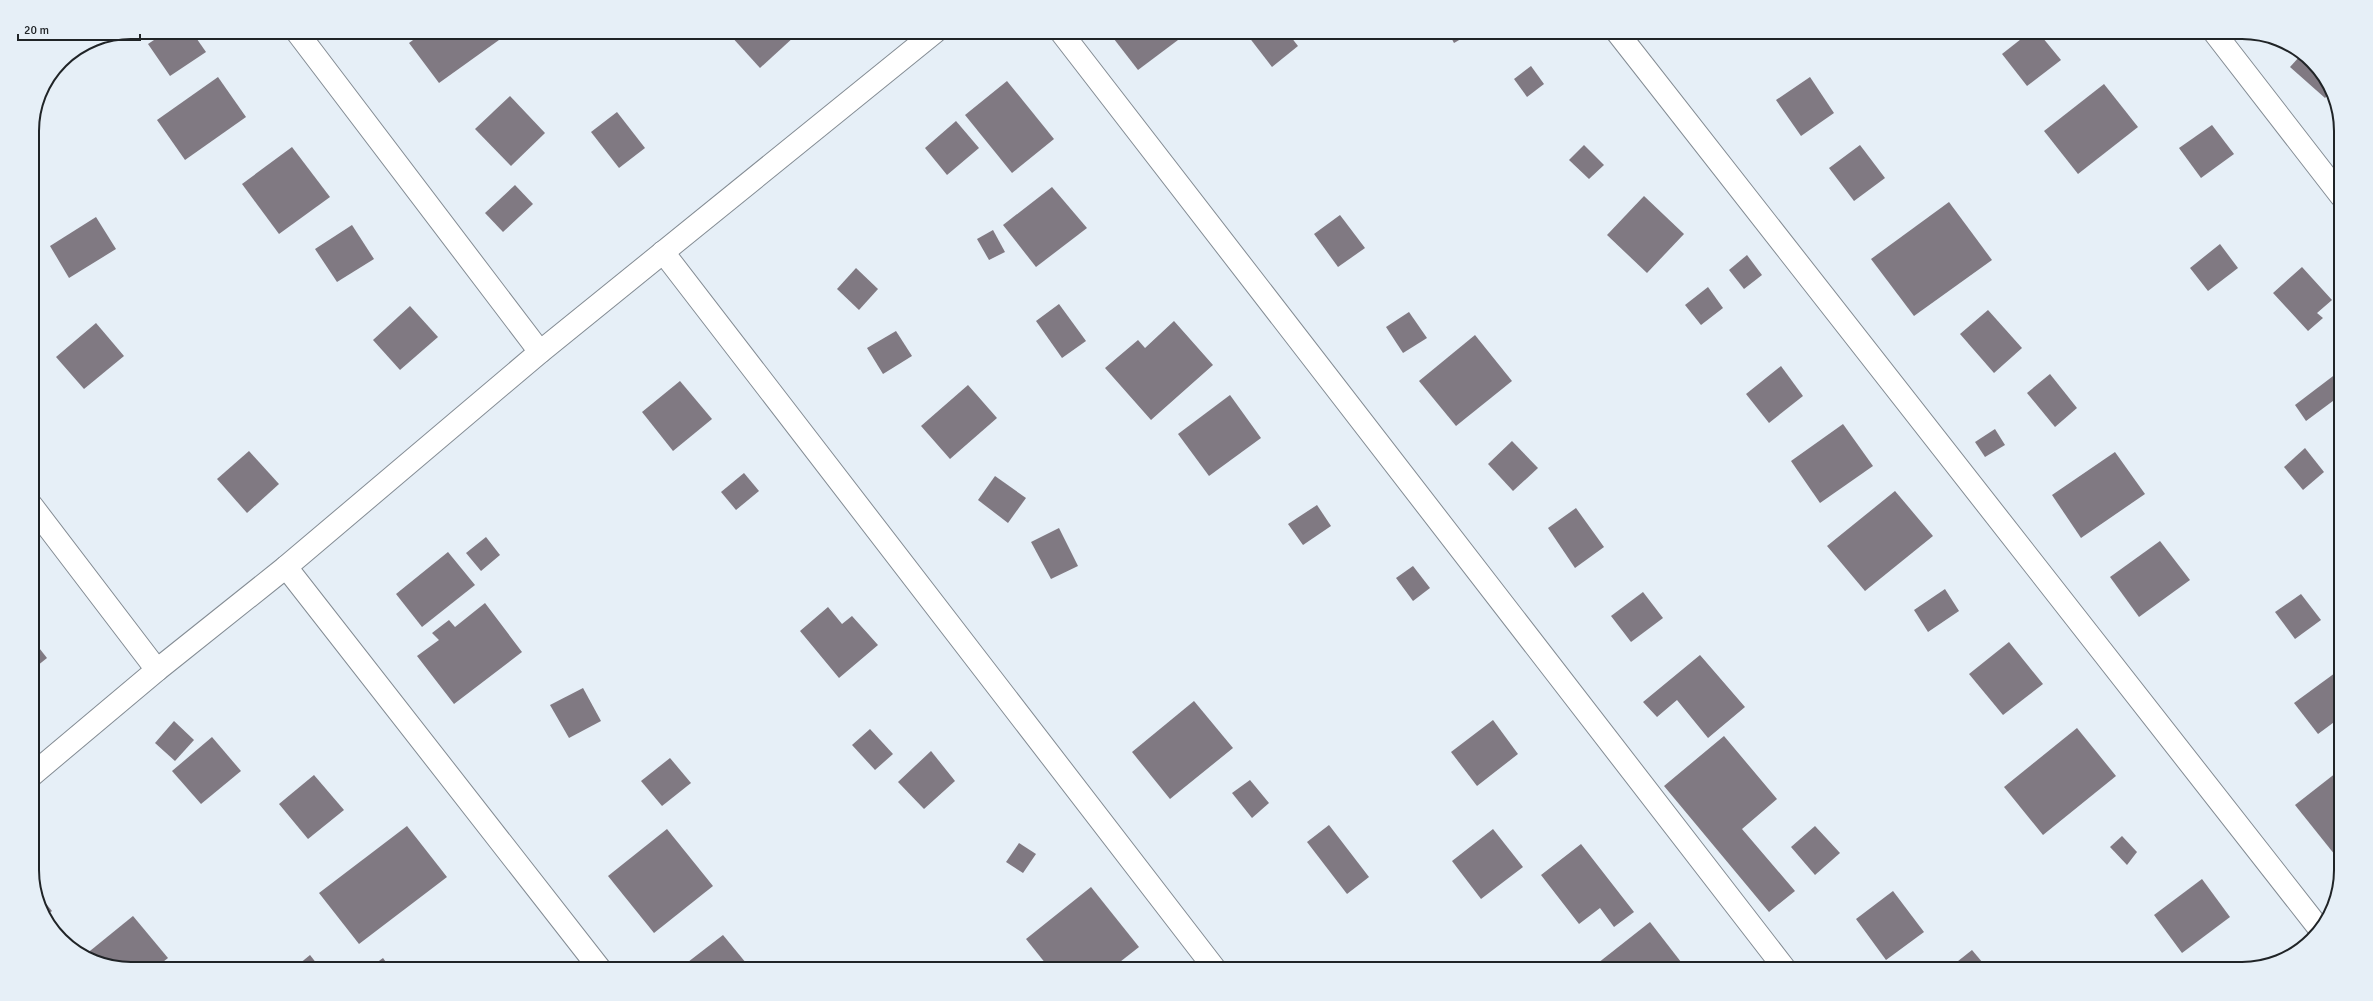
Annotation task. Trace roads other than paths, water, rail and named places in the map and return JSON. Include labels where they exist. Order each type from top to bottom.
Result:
[{"type":"street","points":[[302,39],[540,352]]},
{"type":"street","points":[[39,769],[157,670],[286,567],[540,352],[926,39]]},
{"type":"street","points":[[1066,39],[1779,962]]},
{"type":"street","points":[[1622,39],[2316,924]]},
{"type":"street","points":[[2219,39],[2334,187]]},
{"type":"street","points":[[663,252],[1210,962]]},
{"type":"street","points":[[39,515],[157,670]]},
{"type":"street","points":[[286,567],[595,962]]}]
